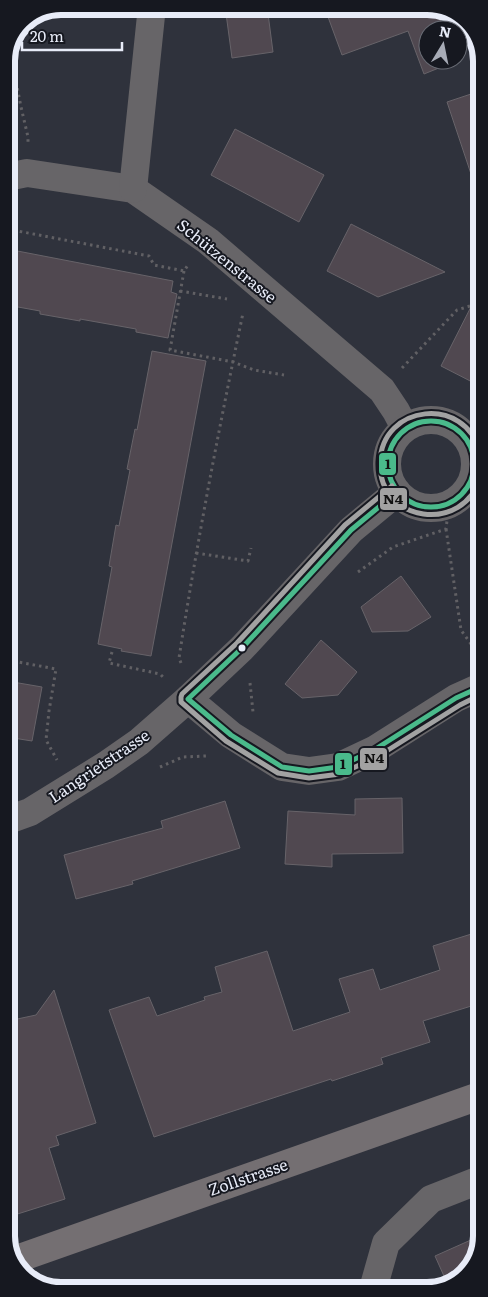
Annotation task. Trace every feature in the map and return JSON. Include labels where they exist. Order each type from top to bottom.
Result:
[{"type":"main road","name":"Zollstrasse","points":[[20,1258],[473,1098]]},
{"type":"street","points":[[133,189],[151,15]]},
{"type":"street","name":"Schützenstrasse","points":[[17,175],[133,189],[208,241],[382,390],[405,428]]},
{"type":"street","points":[[473,451],[469,441],[459,430],[447,422],[432,420],[418,422],[405,428],[395,438],[389,451],[387,465],[390,479],[397,492],[408,501],[420,506],[434,507],[448,516],[473,479]]},
{"type":"street","name":"Langrietstrasse","points":[[15,817],[30,812],[106,766],[139,742],[242,648],[351,530],[397,492]]},
{"type":"street","points":[[188,699],[231,735],[282,767],[309,771],[338,767],[374,750],[456,698],[473,690]]},
{"type":"street","points":[[375,1282],[386,1243],[430,1199],[473,1182]]},
{"type":"path","points":[[15,76],[28,137],[17,175]]},
{"type":"path","points":[[15,231],[149,256],[154,265],[184,270]]},
{"type":"path","points":[[208,241],[184,270],[170,350],[233,362],[254,370],[284,375]]},
{"type":"path","points":[[183,666],[179,658],[196,553],[233,362],[244,311],[254,282]]},
{"type":"path","points":[[180,292],[232,300]]},
{"type":"path","points":[[382,390],[457,310],[473,305]]},
{"type":"path","points":[[357,573],[393,547],[448,516],[461,630],[473,647]]},
{"type":"path","points":[[196,553],[248,561],[251,548]]},
{"type":"path","points":[[112,652],[109,663],[160,674],[167,682]]},
{"type":"path","points":[[15,661],[56,669],[46,740],[59,764]]},
{"type":"path","points":[[159,768],[183,757],[213,756],[253,712],[250,680]]},
{"type":"building","points":[[226,15],[268,15],[273,52],[232,58]]},
{"type":"building","points":[[327,15],[430,15],[445,18],[440,20],[418,20],[418,58],[408,31],[342,55]]},
{"type":"building","points":[[423,70],[434,70],[424,74]]},
{"type":"building","points":[[473,93],[473,180],[447,102]]},
{"type":"building","points":[[235,129],[324,175],[299,222],[211,175]]},
{"type":"building","points":[[351,224],[445,272],[378,297],[327,271]]},
{"type":"building","points":[[15,251],[173,281],[171,292],[177,294],[168,338],[136,332],[136,329],[40,314],[40,311],[15,306]]},
{"type":"building","points":[[473,303],[473,382],[441,366]]},
{"type":"building","points":[[152,351],[206,361],[151,656],[121,651],[122,649],[98,644],[112,567],[109,566],[116,525],[119,526],[130,470],[127,469],[135,429],[137,430]]},
{"type":"building","points":[[401,576],[431,617],[408,631],[372,632],[361,607]]},
{"type":"building","points":[[321,640],[357,672],[338,695],[302,698],[285,684]]},
{"type":"building","points":[[15,682],[42,687],[32,741],[15,738]]},
{"type":"building","points":[[402,798],[403,853],[332,854],[332,867],[285,864],[288,811],[355,815],[355,799]]},
{"type":"building","points":[[225,801],[240,848],[132,881],[133,884],[76,899],[64,855],[163,828],[161,821]]},
{"type":"building","points":[[473,934],[473,1005],[423,1021],[430,1042],[381,1058],[383,1064],[332,1081],[331,1079],[154,1137],[109,1010],[149,997],[157,1016],[205,1000],[204,997],[222,992],[215,967],[267,951],[293,1031],[350,1012],[339,979],[373,969],[380,990],[440,970],[433,946]]},
{"type":"building","points":[[54,990],[96,1123],[56,1136],[59,1145],[49,1148],[65,1199],[15,1215],[15,1020],[36,1015]]},
{"type":"building","points":[[473,1239],[471,1251],[464,1264],[445,1279],[435,1256]]},
{"type":"transit line","name":"N4","points":[[473,438],[458,421],[442,415],[425,414],[409,418],[394,428],[384,443],[380,462],[383,483],[393,498],[407,509],[423,514],[441,514],[458,507],[473,493]]},
{"type":"transit line","name":"1","points":[[473,453],[462,433],[455,428],[439,421],[423,421],[414,424],[400,433],[391,447],[388,456],[388,472],[395,488],[407,500],[423,507],[439,507],[455,500],[462,495],[473,475]]},
{"type":"transit line","name":"N4","points":[[392,486],[345,525],[237,643],[182,694],[181,702],[226,741],[278,773],[309,778],[340,774],[377,757],[473,698]]},
{"type":"transit line","name":"1","points":[[397,492],[351,530],[242,648],[188,699],[231,735],[282,767],[309,771],[338,767],[374,750],[456,698],[473,690]]}]
